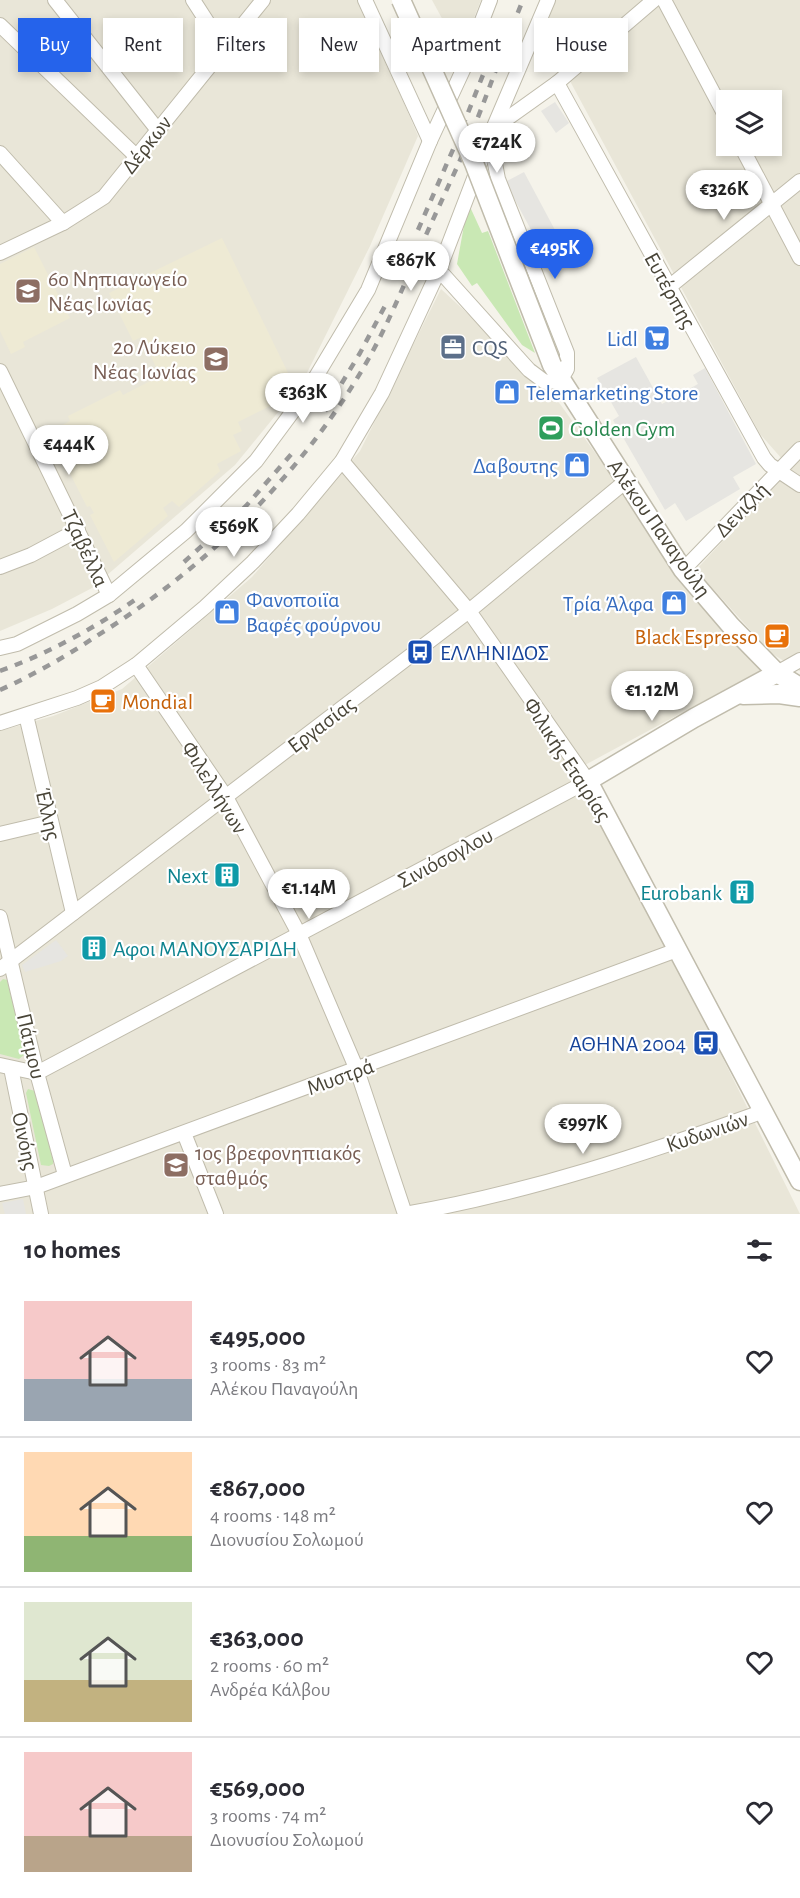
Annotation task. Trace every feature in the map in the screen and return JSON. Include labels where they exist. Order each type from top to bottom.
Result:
[{"type":"street","points":[[55,0],[157,129]]},
{"type":"street","points":[[193,0],[205,18]]},
{"type":"street","name":"Δέρκων","points":[[248,18],[263,0]]},
{"type":"street","points":[[365,0],[430,141]]},
{"type":"street","name":"Αλέκου Παναγούλη","points":[[401,0],[474,163],[556,373],[683,570],[731,626],[777,673],[800,687]]},
{"type":"street","points":[[0,648],[17,644],[109,595],[186,531],[256,461],[305,395],[368,290],[430,141],[463,70],[490,0]]},
{"type":"street","points":[[0,723],[102,687],[136,665],[205,607],[253,562],[298,514],[342,461],[382,393],[439,270],[493,129],[548,0]]},
{"type":"street","points":[[493,129],[557,83],[654,0]]},
{"type":"street","points":[[664,0],[716,98]]},
{"type":"street","points":[[0,25],[136,156]]},
{"type":"street","name":"Δέρκων","points":[[0,254],[63,223],[104,197],[204,72]]},
{"type":"street","name":"Ευτέρπης","points":[[557,83],[764,458],[800,486]]},
{"type":"street","points":[[439,270],[529,370],[545,382],[556,373],[567,369],[567,353],[498,179],[493,153],[493,129]]},
{"type":"street","points":[[0,153],[63,223]]},
{"type":"street","points":[[746,156],[800,258]]},
{"type":"street","points":[[669,287],[800,181]]},
{"type":"street","name":"Τζαβέλλα","points":[[0,371],[109,595]]},
{"type":"street","name":"Δενιζλή","points":[[683,570],[800,448]]},
{"type":"street","name":"Φιλικής Εταιρίας","points":[[342,461],[470,611],[588,781],[800,1181]]},
{"type":"street","name":"Εργασίας","points":[[5,965],[470,611],[626,481]]},
{"type":"street","points":[[0,567],[31,555],[78,530]]},
{"type":"street","points":[[777,673],[800,660]]},
{"type":"street","name":"Φιλελλήνων","points":[[136,665],[226,797],[298,934],[357,1070],[405,1214]]},
{"type":"street","name":"Σινιόσογλου","points":[[37,1073],[588,781],[694,718],[777,673]]},
{"type":"street","points":[[735,696],[779,694],[800,697]]},
{"type":"street","name":"Έλλης","points":[[26,715],[73,913]]},
{"type":"street","points":[[0,834],[51,822]]},
{"type":"street","name":"Πάτμου","points":[[0,916],[5,965],[65,1175]]},
{"type":"street","name":"Μυστρά","points":[[0,1194],[36,1187],[678,950]]},
{"type":"street","points":[[6,1067],[37,1073]]},
{"type":"street","name":"Οινόης","points":[[6,1067],[41,1214]]},
{"type":"street","name":"Κυδωνιών","points":[[405,1214],[465,1204],[573,1175],[668,1146],[764,1111]]},
{"type":"street","points":[[184,1133],[216,1214]]},
{"type":"shaded area","points":[[0,0],[360,0],[368,18],[299,18],[299,72],[379,72],[379,45],[418,136],[370,246],[302,383],[235,465],[92,588],[52,609],[0,631]]},
{"type":"shaded area","points":[[432,0],[481,0],[474,18],[442,18]]},
{"type":"shaded area","points":[[555,0],[800,0],[800,671],[771,653],[696,570],[790,468],[760,434],[565,72],[628,72],[628,18],[547,18]]},
{"type":"shaded area","points":[[555,102],[569,123],[556,133],[541,111]]},
{"type":"shaded area","points":[[524,172],[571,260],[553,270],[505,182]]},
{"type":"shaded area","points":[[222,238],[294,385],[280,401],[238,422],[242,431],[233,435],[241,451],[217,464],[220,471],[179,507],[172,501],[163,508],[168,516],[114,562],[90,515],[94,513],[90,506],[87,507],[49,432],[70,421],[68,416],[120,390],[123,395],[160,376],[142,337],[133,341],[109,293]]},
{"type":"shaded area","name":"6ο Νηπιαγωγείο Νέας Ιωνίας","points":[[34,247],[70,318],[23,342],[25,347],[11,354],[0,331],[0,264]]},
{"type":"shaded area","points":[[441,289],[560,404],[629,500],[763,669],[572,772],[692,996],[800,1214],[0,1214],[0,731],[53,716],[122,689],[252,577],[360,451]]},
{"type":"shaded area","points":[[636,357],[662,404],[698,384],[693,375],[705,368],[756,464],[733,477],[740,489],[686,521],[675,503],[665,510],[613,420],[619,416],[597,378]]},
{"type":"shaded area","points":[[56,940],[68,956],[61,961],[25,972],[22,965]]},
{"type":"shaded area","points":[[23,1199],[26,1214],[5,1214],[2,1203]]},
{"type":"green space","points":[[467,209],[471,209],[482,233],[488,231],[535,353],[522,345],[477,283],[472,286],[457,264]]},
{"type":"green space","points":[[3,979],[7,980],[25,1054],[19,1059],[0,1054],[0,982]]},
{"type":"green space","points":[[28,1089],[35,1091],[53,1160],[53,1164],[49,1166],[41,1165],[26,1093]]},
{"type":"railway","points":[[0,690],[72,652],[136,610],[176,580],[249,515],[283,479],[314,440],[343,400],[369,358],[389,319],[469,140],[523,0]]},
{"type":"railway","points":[[418,230],[484,72]]},
{"type":"railway","points":[[325,411],[386,304]]},
{"type":"railway","points":[[184,562],[246,506],[294,451]]},
{"type":"railway","points":[[0,671],[72,638],[139,597]]},
{"type":"place","name":"6ο Νηπιαγωγείο Νέας Ιωνίας","points":[[28,291]]},
{"type":"place","name":"Lidl","points":[[657,338]]},
{"type":"place","name":"CQS","points":[[453,347]]},
{"type":"place","name":"2ο Λύκειο Νέας Ιωνίας","points":[[216,359]]},
{"type":"place","name":"Telemarketing Store","points":[[507,392]]},
{"type":"place","name":"Golden Gym","points":[[551,428]]},
{"type":"place","name":"Δαβουτης","points":[[577,465]]},
{"type":"place","name":"Τρία Άλφα","points":[[674,603]]},
{"type":"place","name":"Φανοποιϊα Βαφές φούρνου","points":[[227,612]]},
{"type":"place","name":"Black Espresso","points":[[777,636]]},
{"type":"place","name":"ΕΛΛΗΝΙΔΟΣ","points":[[420,652]]},
{"type":"place","name":"Mondial","points":[[103,701]]},
{"type":"place","name":"Next","points":[[227,875]]},
{"type":"place","name":"Eurobank","points":[[742,892]]},
{"type":"place","name":"Αφοι ΜΑΝΟΥΣΑΡΙΔΗ","points":[[94,948]]},
{"type":"place","name":"ΑΘΗΝΑ 2004","points":[[706,1043]]},
{"type":"place","name":"1ος βρεφονηπιακός σταθμός","points":[[176,1165]]}]
